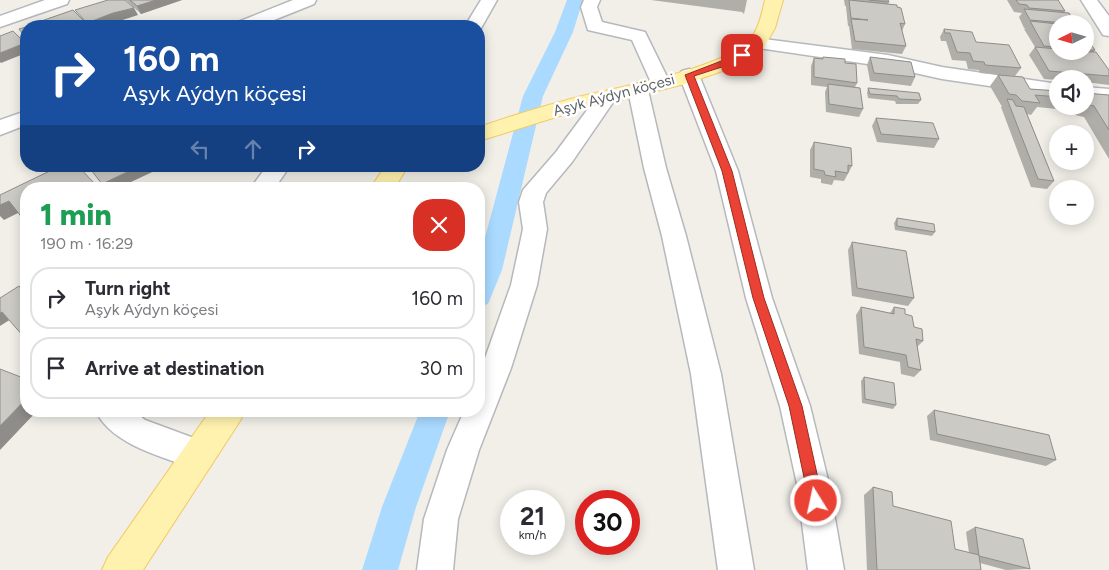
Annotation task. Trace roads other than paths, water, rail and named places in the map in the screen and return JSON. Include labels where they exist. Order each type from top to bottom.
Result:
[{"type":"main road","name":"Aşyk Aýdyn köçesi","points":[[485,132],[584,102],[649,87],[725,64],[742,55],[757,43],[771,14],[774,0]]},
{"type":"main road","points":[[121,570],[225,417]]},
{"type":"street","points":[[0,22],[61,0]]},
{"type":"street","points":[[259,20],[308,0]]},
{"type":"street","points":[[477,20],[489,0]]},
{"type":"street","points":[[592,0],[589,7],[594,26],[640,36],[649,87],[655,168],[674,236],[706,374],[736,570]]},
{"type":"street","points":[[1089,0],[1102,16],[1109,32]]},
{"type":"street","points":[[757,43],[888,61],[950,74],[1049,89]]},
{"type":"street","points":[[689,75],[727,171],[759,298],[795,406],[813,484],[826,570]]},
{"type":"street","points":[[1094,94],[1109,95]]},
{"type":"street","points":[[485,396],[524,285],[535,229],[531,202],[535,190],[564,157],[606,98]]},
{"type":"street","points":[[0,128],[20,120]]},
{"type":"street","points":[[266,182],[274,172]]},
{"type":"street","points":[[118,417],[135,431],[199,455]]},
{"type":"street","points":[[435,570],[441,519],[463,450],[477,417]]},
{"type":"waterway","points":[[485,280],[533,96],[564,32],[575,0]]},
{"type":"waterway","points":[[380,570],[399,507],[433,417]]}]
